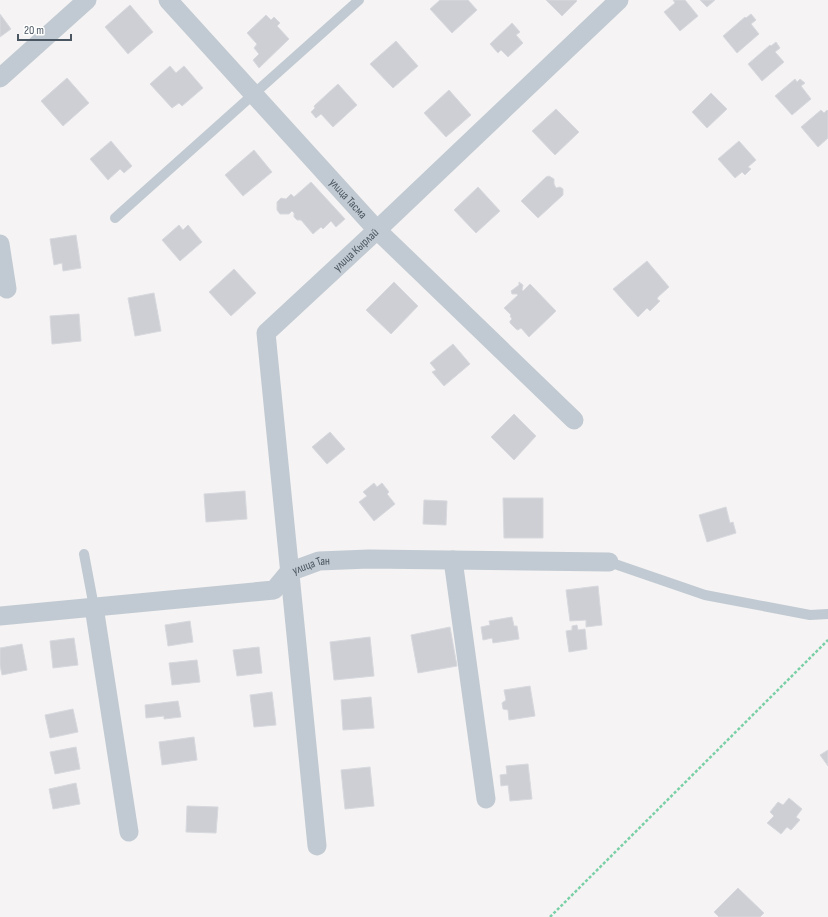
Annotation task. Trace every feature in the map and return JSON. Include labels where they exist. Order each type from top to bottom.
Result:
[{"type":"street","points":[[0,78],[87,0]]},
{"type":"street","name":"улица Тасма","points":[[168,0],[377,230],[574,420]]},
{"type":"street","name":"улица Кырлай","points":[[289,572],[266,333],[377,230],[619,0]]},
{"type":"street","points":[[0,244],[8,289]]},
{"type":"street","name":"улица Тан","points":[[0,616],[274,590],[289,572],[319,562],[369,559],[609,562]]},
{"type":"street","points":[[453,560],[486,799]]},
{"type":"street","points":[[289,572],[317,846]]},
{"type":"street","points":[[94,606],[129,832]]},
{"type":"lane","points":[[115,218],[359,0]]},
{"type":"lane","points":[[84,554],[94,606]]},
{"type":"lane","points":[[609,562],[705,595],[810,616],[828,614]]},
{"type":"path","points":[[550,917],[828,640]]},
{"type":"building","points":[[440,0],[468,0],[477,10],[452,33],[430,9]]},
{"type":"building","points":[[546,0],[576,0],[577,1],[562,16]]},
{"type":"building","points":[[673,0],[685,0],[698,16],[680,31],[664,12],[675,3]]},
{"type":"building","points":[[700,0],[715,0],[707,7]]},
{"type":"building","points":[[130,5],[153,32],[128,54],[105,27]]},
{"type":"building","points":[[0,14],[11,29],[0,37]]},
{"type":"building","points":[[751,14],[756,20],[751,24],[759,34],[737,53],[723,36],[745,17],[746,18]]},
{"type":"building","points":[[266,15],[271,20],[274,17],[280,23],[277,26],[289,39],[259,68],[253,60],[259,54],[254,48],[257,44],[247,33]]},
{"type":"building","points":[[512,23],[520,32],[516,35],[523,43],[508,57],[501,50],[498,53],[490,44]]},
{"type":"building","points":[[396,41],[418,66],[393,88],[370,64]]},
{"type":"building","points":[[776,42],[780,48],[775,52],[784,62],[762,81],[748,64],[770,45],[771,46]]},
{"type":"building","points":[[170,66],[176,73],[184,66],[203,88],[182,106],[179,103],[172,108],[150,84]]},
{"type":"building","points":[[67,78],[89,103],[63,126],[41,101]]},
{"type":"building","points":[[795,79],[797,82],[800,79],[805,83],[801,86],[811,99],[792,115],[775,96]]},
{"type":"building","points":[[338,84],[357,105],[333,127],[321,114],[316,118],[311,112],[315,108],[314,106]]},
{"type":"building","points":[[449,90],[471,115],[446,137],[424,113]]},
{"type":"building","points":[[711,93],[727,109],[707,128],[692,112]]},
{"type":"building","points":[[556,109],[579,132],[555,155],[532,131]]},
{"type":"building","points":[[821,110],[824,113],[827,110],[828,111],[828,138],[818,147],[801,127]]},
{"type":"building","points":[[111,141],[132,166],[124,173],[120,169],[108,180],[90,159]]},
{"type":"building","points":[[739,141],[756,160],[748,167],[751,169],[745,175],[742,172],[735,178],[718,159]]},
{"type":"building","points":[[254,150],[272,172],[243,196],[225,175]]},
{"type":"building","points":[[549,176],[554,179],[556,188],[560,187],[563,189],[563,195],[538,218],[521,201],[546,177]]},
{"type":"building","points":[[311,182],[345,219],[336,227],[331,221],[323,229],[321,227],[313,234],[301,220],[297,220],[294,217],[294,213],[292,211],[289,214],[280,214],[277,210],[277,202],[281,198],[286,199],[291,194],[294,197]]},
{"type":"building","points":[[478,187],[500,211],[476,233],[454,210]]},
{"type":"building","points":[[179,225],[183,230],[188,225],[202,242],[180,261],[162,240]]},
{"type":"building","points":[[76,235],[81,268],[63,271],[62,263],[54,265],[50,239]]},
{"type":"building","points":[[647,261],[669,287],[658,297],[657,299],[660,301],[650,311],[647,308],[638,317],[613,289]]},
{"type":"building","points":[[234,269],[256,293],[231,316],[209,292]]},
{"type":"building","points":[[394,282],[418,306],[391,334],[366,310]]},
{"type":"building","points":[[519,282],[523,285],[523,291],[530,284],[556,311],[529,337],[521,328],[518,330],[510,323],[512,319],[510,316],[511,315],[504,308],[518,295],[512,294],[511,291],[519,285]]},
{"type":"building","points":[[154,293],[161,331],[135,336],[128,298]]},
{"type":"building","points":[[79,314],[81,341],[52,344],[50,316]]},
{"type":"building","points":[[453,344],[470,364],[444,386],[432,372],[436,370],[430,363]]},
{"type":"building","points":[[514,414],[536,436],[514,460],[491,437]]},
{"type":"building","points":[[330,432],[345,449],[327,464],[312,447]]},
{"type":"building","points":[[374,483],[377,487],[382,483],[389,492],[387,494],[395,504],[374,521],[359,502],[367,496],[363,492]]},
{"type":"building","points":[[245,491],[247,519],[206,522],[204,494]]},
{"type":"building","points":[[503,498],[543,498],[543,538],[504,538]]},
{"type":"building","points":[[424,500],[447,501],[446,525],[423,524]]},
{"type":"building","points":[[726,507],[730,523],[733,522],[736,533],[707,542],[699,515]]},
{"type":"building","points":[[598,586],[602,625],[586,627],[586,620],[570,621],[566,590]]},
{"type":"building","points":[[512,617],[514,626],[517,626],[519,639],[493,643],[492,638],[483,640],[481,627],[490,625],[489,621]]},
{"type":"building","points":[[190,621],[193,642],[168,646],[165,625]]},
{"type":"building","points":[[577,625],[578,630],[585,629],[587,649],[569,652],[566,631],[572,630],[572,626]]},
{"type":"building","points":[[450,627],[457,666],[418,673],[411,635]]},
{"type":"building","points":[[370,637],[374,676],[334,680],[330,642]]},
{"type":"building","points":[[74,638],[78,665],[53,668],[50,641]]},
{"type":"building","points":[[22,644],[27,670],[2,675],[0,665],[0,648]]},
{"type":"building","points":[[259,647],[262,673],[237,676],[233,650]]},
{"type":"building","points":[[197,660],[200,682],[172,685],[169,663]]},
{"type":"building","points":[[530,686],[535,716],[509,720],[508,710],[503,709],[502,703],[506,700],[504,690]]},
{"type":"building","points":[[272,692],[276,725],[254,727],[250,695]]},
{"type":"building","points":[[371,697],[374,728],[343,730],[341,700]]},
{"type":"building","points":[[178,701],[181,717],[164,719],[164,716],[146,718],[145,705]]},
{"type":"building","points":[[73,709],[78,732],[50,738],[45,715]]},
{"type":"building","points":[[194,737],[197,760],[162,765],[159,742]]},
{"type":"building","points":[[76,747],[80,769],[55,774],[50,752]]},
{"type":"building","points":[[828,750],[828,766],[820,755]]},
{"type":"building","points":[[528,764],[532,799],[510,801],[508,785],[501,786],[500,775],[507,774],[506,766]]},
{"type":"building","points":[[370,767],[374,806],[345,809],[341,770]]},
{"type":"building","points":[[76,783],[80,804],[53,809],[49,789]]},
{"type":"building","points":[[789,798],[802,809],[796,817],[800,820],[791,830],[787,827],[781,834],[767,823],[774,816],[770,812],[778,802],[783,805]]},
{"type":"building","points":[[187,806],[218,807],[216,833],[186,832]]},
{"type":"building","points":[[738,888],[764,913],[760,917],[719,917],[714,912]]}]
